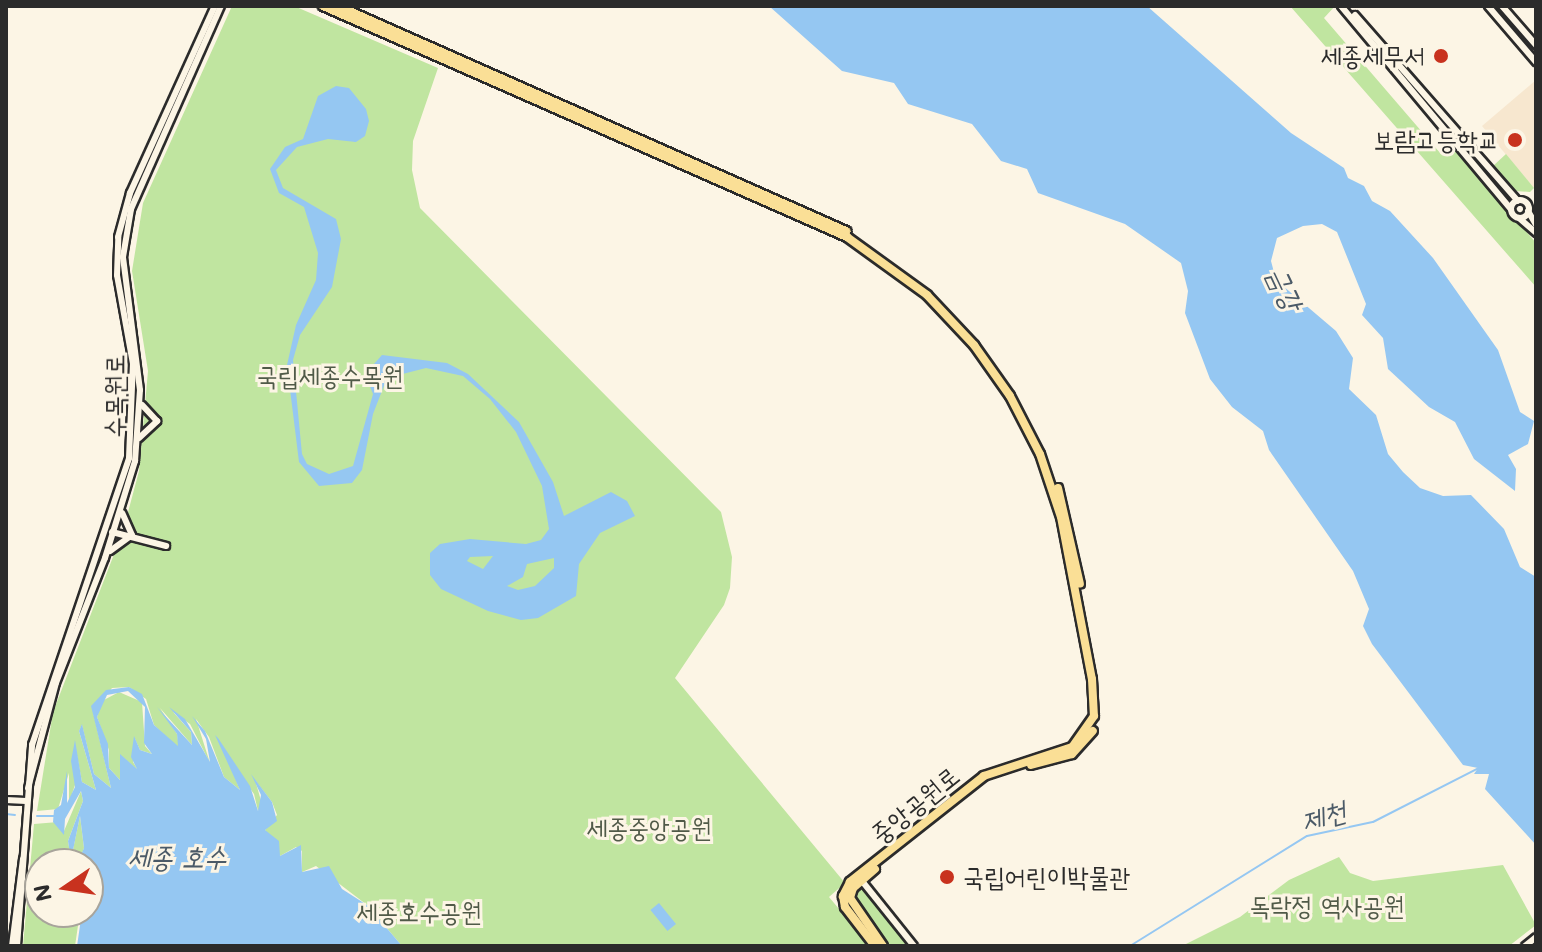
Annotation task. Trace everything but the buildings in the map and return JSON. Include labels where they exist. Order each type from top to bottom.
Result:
[{"type":"main road","points":[[323,6],[804,216],[875,255],[927,295],[995,373],[1040,454],[1063,528],[1094,679]]},
{"type":"main road","points":[[338,6],[818,216],[879,251],[931,292],[1000,370],[1044,452],[1066,515],[1097,699],[1094,716],[1082,742]]},
{"type":"main road","name":"중앙공원로","points":[[883,946],[851,903],[853,888],[986,780],[1060,759],[1082,742]]},
{"type":"main road","name":"중앙공원로","points":[[875,946],[845,907],[843,896],[850,882],[984,776],[1059,753],[1082,742]]},
{"type":"street","name":"수목원로","points":[[14,946],[32,745],[51,680],[122,509],[136,444],[140,397],[123,257],[127,225],[218,6]]},
{"type":"street","name":"수목원로","points":[[28,788],[56,683],[105,558],[129,458],[133,364],[117,275],[118,237],[130,193],[218,6]]},
{"type":"street","points":[[1344,6],[1528,211],[1536,225]]},
{"type":"street","points":[[1344,6],[1511,209],[1536,233]]},
{"type":"street","points":[[1488,6],[1536,62]]},
{"type":"street","points":[[1502,6],[1536,45]]},
{"type":"street","points":[[1511,209],[1518,201]]},
{"type":"street","points":[[1519,218],[1528,211]]},
{"type":"street","points":[[136,444],[144,428],[157,421],[145,412],[140,397]]},
{"type":"street","points":[[122,509],[132,535]]},
{"type":"street","points":[[111,531],[166,546]]},
{"type":"street","points":[[105,558],[132,535]]},
{"type":"street","points":[[6,800],[26,801]]},
{"type":"street","points":[[862,881],[914,946]]},
{"type":"street","points":[[1525,946],[1536,937]]},
{"type":"shaded area","name":"보람고등학교","points":[[1536,80],[1536,186],[1534,188],[1482,126]]},
{"type":"green space","points":[[232,6],[294,6],[438,68],[413,141],[412,170],[420,208],[721,512],[732,557],[730,588],[724,605],[675,678],[845,883],[829,897],[870,946],[402,946],[367,905],[316,866],[302,872],[302,851],[296,847],[280,856],[265,830],[277,815],[272,802],[255,780],[262,804],[258,811],[254,794],[226,755],[240,790],[224,777],[209,737],[196,719],[210,763],[190,724],[173,712],[191,732],[192,745],[160,708],[177,734],[179,747],[175,745],[154,725],[146,699],[129,687],[112,688],[93,712],[111,788],[94,774],[82,725],[79,731],[96,790],[82,782],[75,745],[76,782],[69,803],[69,773],[58,809],[37,811],[53,712],[123,531],[139,471],[148,371],[132,271],[143,203]]},
{"type":"green space","points":[[1290,6],[1335,6],[1324,18],[1441,154],[1453,144],[1536,243],[1536,287]]},
{"type":"green space","points":[[1506,154],[1534,188],[1530,192],[1515,191],[1493,166]]},
{"type":"green space","points":[[119,692],[142,702],[145,746],[152,754],[140,750],[135,739],[133,762],[138,770],[120,755],[121,781],[109,768],[109,750],[97,717],[102,701]]},
{"type":"green space","points":[[81,791],[83,801],[68,841],[69,848],[32,848],[34,824],[58,822],[64,831]]},
{"type":"green space","points":[[80,816],[84,848],[73,848]]},
{"type":"green space","name":"독락정 역사공원","points":[[1339,857],[1350,873],[1373,881],[1503,865],[1536,925],[1509,946],[1182,946],[1240,917],[1289,880]]},
{"type":"green space","points":[[861,884],[911,946],[888,946],[861,914],[855,899]]},
{"type":"green space","points":[[25,928],[78,928],[75,946],[23,946]]},
{"type":"water","points":[[769,6],[1147,6],[1291,133],[1344,168],[1348,178],[1364,186],[1372,201],[1390,211],[1433,258],[1498,350],[1520,412],[1534,421],[1528,444],[1508,455],[1516,469],[1515,491],[1474,459],[1455,422],[1429,407],[1388,369],[1383,338],[1362,315],[1366,304],[1337,232],[1322,224],[1303,226],[1277,238],[1271,261],[1276,280],[1336,331],[1353,358],[1349,389],[1376,415],[1388,454],[1403,472],[1420,488],[1443,496],[1471,495],[1504,529],[1520,567],[1536,577],[1536,845],[1485,789],[1489,774],[1474,774],[1478,768],[1463,765],[1372,644],[1363,626],[1369,609],[1353,571],[1269,450],[1263,431],[1232,407],[1210,379],[1185,313],[1188,291],[1181,263],[1125,224],[1038,193],[1027,169],[1001,161],[972,124],[908,104],[894,83],[842,71]]},
{"type":"water","points":[[336,86],[349,88],[366,109],[369,121],[365,136],[356,142],[328,139],[297,147],[276,170],[283,188],[336,219],[341,239],[332,287],[300,335],[293,360],[302,454],[307,464],[329,474],[353,466],[373,394],[365,374],[382,355],[447,363],[468,374],[519,422],[553,482],[564,516],[611,492],[627,501],[635,516],[600,533],[579,564],[576,596],[538,618],[521,620],[488,611],[441,589],[430,575],[430,553],[440,544],[470,539],[526,544],[541,540],[549,529],[542,486],[516,432],[490,399],[463,376],[426,368],[387,378],[373,414],[362,470],[352,483],[319,486],[299,462],[287,365],[296,325],[316,280],[318,253],[304,207],[279,193],[270,169],[285,147],[303,139],[318,96]],"holes":[[[493,556],[483,569],[467,561],[470,557]],[[554,558],[554,568],[535,586],[518,590],[507,586],[523,577],[527,564]]]},
{"type":"water","name":"세종 호수","points":[[129,687],[142,694],[154,725],[178,746],[177,734],[157,707],[192,745],[191,732],[169,707],[185,719],[210,762],[206,739],[192,716],[205,731],[224,777],[240,790],[215,735],[250,786],[258,811],[261,795],[251,774],[272,802],[277,821],[265,830],[279,841],[280,856],[301,845],[302,872],[329,866],[342,889],[367,905],[402,946],[77,946],[80,928],[104,928],[104,848],[84,848],[80,816],[73,848],[69,848],[68,841],[83,801],[81,791],[65,819],[64,835],[53,822],[54,810],[61,805],[67,771],[67,803],[75,787],[71,761],[75,740],[82,782],[96,790],[79,731],[82,724],[94,774],[111,788],[91,706],[106,690]],"holes":[[[128,691],[145,707],[144,743],[152,754],[140,750],[134,736],[131,757],[137,769],[120,754],[120,780],[109,768],[108,744],[97,717],[107,695]]]},
{"type":"water","points":[[659,903],[676,924],[667,931],[650,910]]},
{"type":"waterway","name":"제천","points":[[1130,946],[1307,836],[1373,822],[1479,768]]},
{"type":"waterway","points":[[6,814],[15,815]]},
{"type":"waterway","points":[[37,816],[56,816]]},
{"type":"place","name":"세종세무서","points":[[1441,56]]},
{"type":"place","name":"보람고등학교","points":[[1515,140]]},
{"type":"place","name":"국립어린이박물관","points":[[947,877]]},
{"type":"water label","name":"금강","points":[[1286,288]]},
{"type":"park label","name":"국립세종수목원","points":[[330,376]]},
{"type":"park label","name":"세종중앙공원","points":[[649,828]]},
{"type":"park label","name":"세종호수공원","points":[[419,912]]}]
